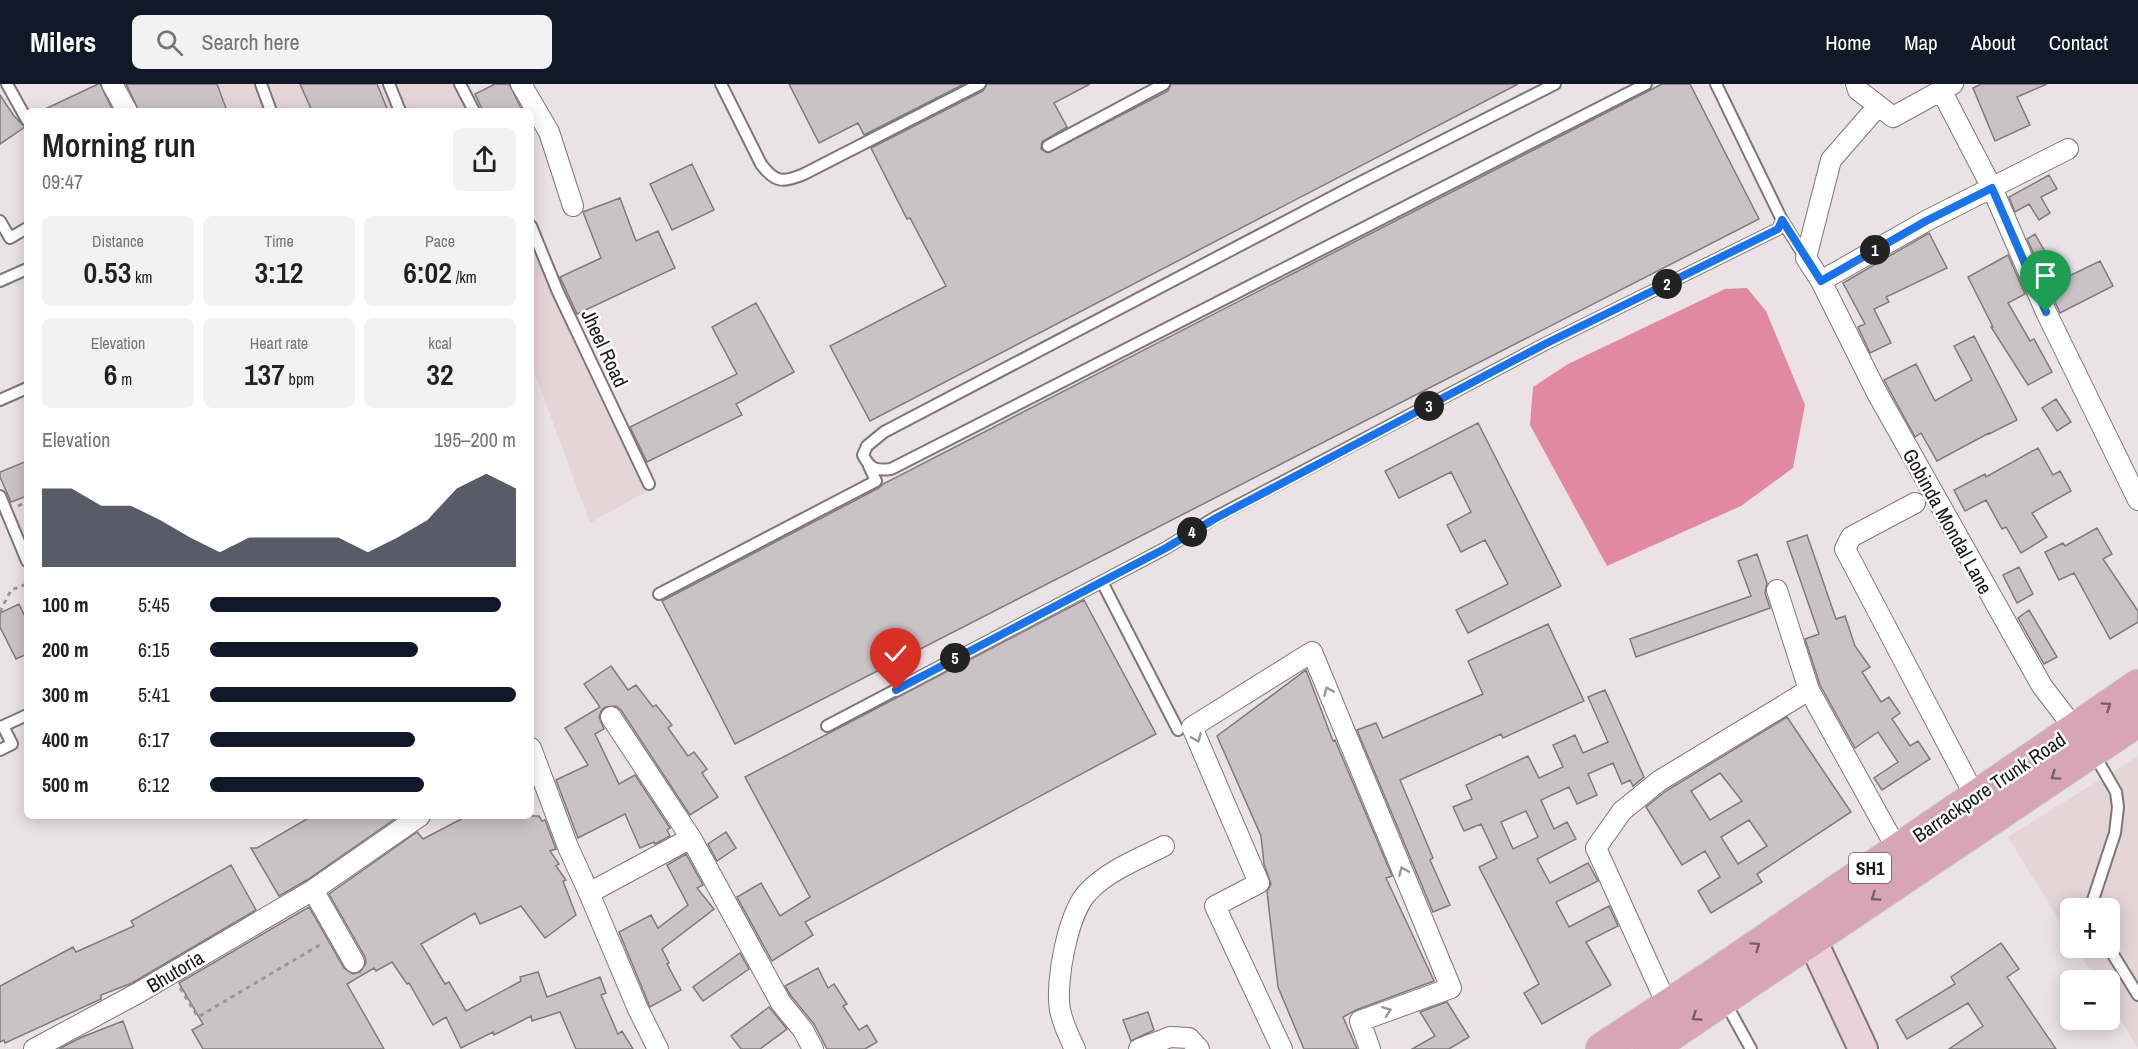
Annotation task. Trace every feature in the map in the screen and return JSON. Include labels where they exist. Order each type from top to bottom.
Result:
[{"type":"main road","name":"Barrackpore Trunk Road","points":[[1602,1049],[1666,1005],[1720,986],[1812,940],[2083,740],[2138,686]]},
{"type":"main road","name":"Barrackpore Trunk Road","points":[[1660,1046],[1720,986],[1897,849],[1975,796],[2083,740],[2138,720]]},
{"type":"street","points":[[112,84],[125,108]]},
{"type":"street","points":[[521,84],[549,132],[573,206]]},
{"type":"street","points":[[1856,84],[1858,90],[1893,117],[1947,87],[2046,312],[2138,500]]},
{"type":"street","points":[[1806,258],[1831,160],[1878,106]]},
{"type":"street","points":[[1821,281],[1926,221],[2068,148]]},
{"type":"street","name":"Gobinda Mondal Lane","points":[[1806,258],[1821,281],[1877,393],[2009,629],[2042,686],[2083,740]]},
{"type":"street","points":[[1915,503],[1851,537],[1845,549],[1975,796]]},
{"type":"street","points":[[1777,590],[1809,690],[1897,849]]},
{"type":"street","points":[[1282,1049],[1215,906],[1259,884],[1192,727],[1312,652],[1451,988],[1360,1021],[1370,1049]]},
{"type":"street","points":[[1666,1005],[1596,848],[1622,811],[1659,781],[1809,690]]},
{"type":"street","points":[[611,717],[691,838],[782,1003],[803,1030],[813,1049]]},
{"type":"street","points":[[534,756],[568,848],[638,1009],[658,1049]]},
{"type":"street","name":"Bhutoria","points":[[34,1049],[171,973],[313,890],[416,819]]},
{"type":"street","points":[[589,893],[691,838]]},
{"type":"street","points":[[1075,1049],[1060,1011],[1058,989],[1066,944],[1079,904],[1088,892],[1107,875],[1164,846]]},
{"type":"street","points":[[313,890],[354,962]]},
{"type":"street","points":[[1812,940],[1863,1049]]},
{"type":"street","points":[[1139,1049],[1170,1037],[1189,1038],[1199,1049]]},
{"type":"lane","points":[[7,84],[24,115]]},
{"type":"lane","points":[[261,84],[270,108]]},
{"type":"lane","points":[[388,84],[399,108]]},
{"type":"lane","points":[[459,84],[472,108]]},
{"type":"lane","points":[[721,84],[761,164],[769,175],[779,180],[789,180],[980,84]]},
{"type":"lane","points":[[1048,146],[1164,84]]},
{"type":"lane","points":[[659,594],[876,480],[863,455],[867,446],[884,432],[1355,185],[1555,84]]},
{"type":"lane","points":[[868,466],[878,471],[891,469],[1646,84]]},
{"type":"lane","points":[[1716,84],[1782,220],[1806,258]]},
{"type":"lane","points":[[827,726],[1166,548],[1216,518],[1545,344],[1778,229],[1782,220]]},
{"type":"lane","points":[[0,221],[10,238],[24,230]]},
{"type":"lane","name":"Jheel Road","points":[[534,233],[558,292],[650,484]]},
{"type":"lane","points":[[0,281],[24,270]]},
{"type":"lane","points":[[0,400],[24,389]]},
{"type":"lane","points":[[0,496],[24,554]]},
{"type":"lane","points":[[1102,582],[1178,730]]},
{"type":"lane","points":[[0,750],[12,744],[3,726],[24,717]]},
{"type":"lane","points":[[2083,740],[2116,792],[2118,807],[2115,833],[2094,898]]},
{"type":"lane","points":[[2115,958],[2138,995]]},
{"type":"lane","points":[[1720,986],[1751,1049]]},
{"type":"path","points":[[0,612],[11,590],[24,585]]},
{"type":"path","points":[[171,973],[198,1017],[338,934]]},
{"type":"shaded area","points":[[217,84],[453,84],[465,108],[226,108]]},
{"type":"shaded area","points":[[534,253],[596,390],[647,491],[590,523],[534,371]]},
{"type":"shaded area","points":[[1747,288],[1766,311],[1805,405],[1793,468],[1741,506],[1607,566],[1530,425],[1533,387],[1568,364],[1725,289]]},
{"type":"shaded area","points":[[2138,756],[2138,1048],[2120,1019],[2120,970],[2090,970],[2082,958],[2120,958],[2120,898],[2060,898],[2060,922],[2008,837]]},
{"type":"building","points":[[100,84],[112,108],[47,108]]},
{"type":"building","points":[[126,84],[217,84],[226,108],[138,108]]},
{"type":"building","points":[[300,84],[377,84],[387,108],[311,108]]},
{"type":"building","points":[[495,84],[509,84],[521,108],[482,108],[475,94]]},
{"type":"building","points":[[789,84],[964,84],[864,135],[858,123],[819,143]]},
{"type":"building","points":[[987,84],[1090,84],[1054,103],[1067,127],[1042,142],[1041,149],[1048,153],[1168,91],[1171,84],[1518,84],[870,421],[830,346],[946,286],[910,218],[907,219],[871,148],[983,91]]},
{"type":"building","points":[[1662,84],[1690,84],[1759,219],[735,744],[662,601],[883,484]]},
{"type":"building","points":[[1981,84],[2047,84],[2017,97],[2030,125],[1995,141],[1973,88]]},
{"type":"building","points":[[0,95],[24,128],[0,144]]},
{"type":"building","points":[[692,164],[714,210],[672,230],[650,184]]},
{"type":"building","points":[[2049,175],[2057,189],[2041,197],[2050,213],[2039,220],[2029,204],[2015,212],[2009,197]]},
{"type":"building","points":[[620,198],[636,241],[658,231],[675,268],[577,314],[560,277],[601,258],[583,212]]},
{"type":"building","points":[[1929,233],[1947,268],[1886,297],[1889,302],[1874,309],[1891,343],[1870,353],[1858,327],[1865,324],[1843,283]]},
{"type":"building","points":[[2035,234],[2061,280],[2100,261],[2113,286],[2060,313],[2027,239]]},
{"type":"building","points":[[2008,255],[2025,294],[2008,303],[2030,341],[2034,339],[2052,372],[2028,385],[1991,327],[1993,327],[1968,277]]},
{"type":"building","points":[[756,303],[794,372],[736,404],[742,415],[647,462],[630,427],[737,374],[712,327]]},
{"type":"building","points":[[1974,336],[2017,420],[1937,461],[1921,433],[1915,437],[1884,380],[1916,364],[1935,401],[1972,380],[1954,346]]},
{"type":"building","points":[[2056,399],[2071,422],[2057,431],[2042,408]]},
{"type":"building","points":[[1478,423],[1561,586],[1468,633],[1456,610],[1508,584],[1485,540],[1461,552],[1447,525],[1471,512],[1451,472],[1399,498],[1385,471]]},
{"type":"building","points":[[2038,448],[2053,475],[2060,471],[2071,491],[2032,513],[2047,537],[2021,553],[2006,527],[2002,529],[1986,500],[1965,511],[1954,490],[1985,474],[1986,477]]},
{"type":"building","points":[[24,462],[24,497],[11,502],[0,472]]},
{"type":"building","points":[[2097,528],[2112,554],[2103,559],[2138,611],[2138,622],[2110,639],[2074,573],[2059,580],[2045,552],[2063,543],[2065,546]]},
{"type":"building","points":[[1807,535],[1836,619],[1845,616],[1855,646],[1870,667],[1862,672],[1881,702],[1889,697],[1900,713],[1892,719],[1910,746],[1918,741],[1930,759],[1882,790],[1874,778],[1898,762],[1878,732],[1855,748],[1820,685],[1805,639],[1819,634],[1787,542]]},
{"type":"building","points":[[1757,554],[1767,583],[1765,593],[1770,608],[1636,657],[1630,639],[1751,596],[1738,561]]},
{"type":"building","points":[[2019,567],[2033,594],[2017,603],[2003,575]]},
{"type":"building","points":[[1084,600],[1156,734],[805,922],[813,935],[772,961],[737,897],[761,883],[780,916],[810,897],[745,777]]},
{"type":"building","points":[[19,604],[24,615],[24,655],[16,659],[0,627],[0,613]]},
{"type":"building","points":[[2029,610],[2057,657],[2044,664],[2018,618]]},
{"type":"building","points":[[1548,624],[1584,701],[1503,738],[1501,734],[1400,780],[1433,858],[1430,860],[1450,905],[1433,912],[1357,730],[1376,723],[1383,738],[1483,694],[1468,661]]},
{"type":"building","points":[[611,666],[628,690],[636,685],[653,707],[656,705],[672,725],[668,728],[688,756],[694,752],[707,769],[702,773],[718,797],[690,815],[621,710],[616,706],[605,707],[599,717],[604,729],[595,734],[619,784],[635,775],[670,828],[667,830],[670,836],[655,844],[654,842],[640,848],[625,814],[578,838],[556,780],[588,765],[565,728],[600,707],[584,684]]},
{"type":"building","points":[[1306,670],[1333,741],[1335,740],[1392,876],[1386,878],[1434,981],[1343,1017],[1357,1049],[1304,1049],[1278,987],[1267,892],[1271,884],[1264,864],[1261,836],[1217,736]]},
{"type":"building","points":[[1605,690],[1644,777],[1633,786],[1630,780],[1622,784],[1613,763],[1588,774],[1597,795],[1577,804],[1569,787],[1541,800],[1554,829],[1567,822],[1576,839],[1537,859],[1550,883],[1588,863],[1598,881],[1556,902],[1569,927],[1609,906],[1618,926],[1586,942],[1611,985],[1542,1024],[1524,993],[1539,984],[1479,867],[1497,858],[1481,824],[1464,831],[1453,807],[1472,799],[1466,785],[1528,756],[1539,778],[1563,767],[1553,745],[1575,735],[1583,753],[1608,742],[1588,697]],"holes":[[[1526,811],[1538,837],[1513,849],[1501,822]]]},
{"type":"building","points":[[1787,717],[1851,812],[1757,874],[1762,882],[1711,913],[1698,891],[1720,877],[1705,851],[1682,865],[1646,807],[1666,791]],"holes":[[[1720,773],[1742,801],[1710,820],[1691,791]],[[1749,820],[1767,846],[1738,864],[1721,837]]]},
{"type":"building","points":[[534,816],[539,816],[542,821],[545,820],[556,849],[550,851],[559,864],[556,866],[566,880],[563,881],[576,915],[545,938],[521,906],[480,924],[475,913],[421,944],[445,984],[449,982],[466,1011],[521,981],[520,977],[538,972],[547,997],[600,977],[606,993],[601,995],[618,1034],[622,1031],[633,1049],[576,1049],[560,1012],[532,1021],[531,1016],[494,1035],[493,1032],[461,1048],[446,1017],[433,1025],[409,983],[407,984],[392,962],[376,971],[374,968],[347,984],[384,1049],[203,1049],[192,1030],[203,1024],[179,983],[309,907],[344,968],[353,974],[360,972],[366,963],[365,957],[329,894],[417,832],[423,839],[461,819],[534,819]]},
{"type":"building","points":[[307,819],[395,819],[307,880],[279,896],[251,848],[257,848]]},
{"type":"building","points":[[726,832],[736,848],[717,861],[708,844]]},
{"type":"building","points":[[686,854],[703,885],[697,888],[714,909],[662,949],[681,990],[650,1007],[619,932],[651,915],[658,928],[688,905],[667,865]]},
{"type":"building","points":[[231,865],[256,910],[132,983],[101,995],[101,999],[5,1043],[4,1040],[0,1042],[0,986],[73,947],[76,952],[134,926],[131,921]]},
{"type":"building","points":[[2001,943],[2019,969],[2007,977],[2056,1049],[1949,1049],[1983,1026],[1968,1003],[1907,1039],[1896,1020],[1955,984],[1951,977]]},
{"type":"building","points":[[740,953],[749,969],[703,1001],[693,987]]},
{"type":"building","points":[[818,968],[828,988],[834,984],[847,1004],[843,1006],[859,1030],[867,1025],[877,1042],[865,1049],[827,1049],[814,1024],[785,986]]},
{"type":"building","points":[[1447,1002],[1469,1037],[1449,1049],[1412,1049],[1435,1036],[1420,1012]]},
{"type":"building","points":[[769,1007],[787,1029],[760,1049],[741,1049],[731,1036]]},
{"type":"building","points":[[1148,1012],[1154,1030],[1131,1041],[1123,1020]]},
{"type":"building","points":[[123,1021],[133,1049],[59,1049],[82,1037]]},
{"type":"route","points":[[896,690],[1545,344],[1778,229],[1782,220],[1821,281],[1926,221],[1992,188],[2046,312]]}]
